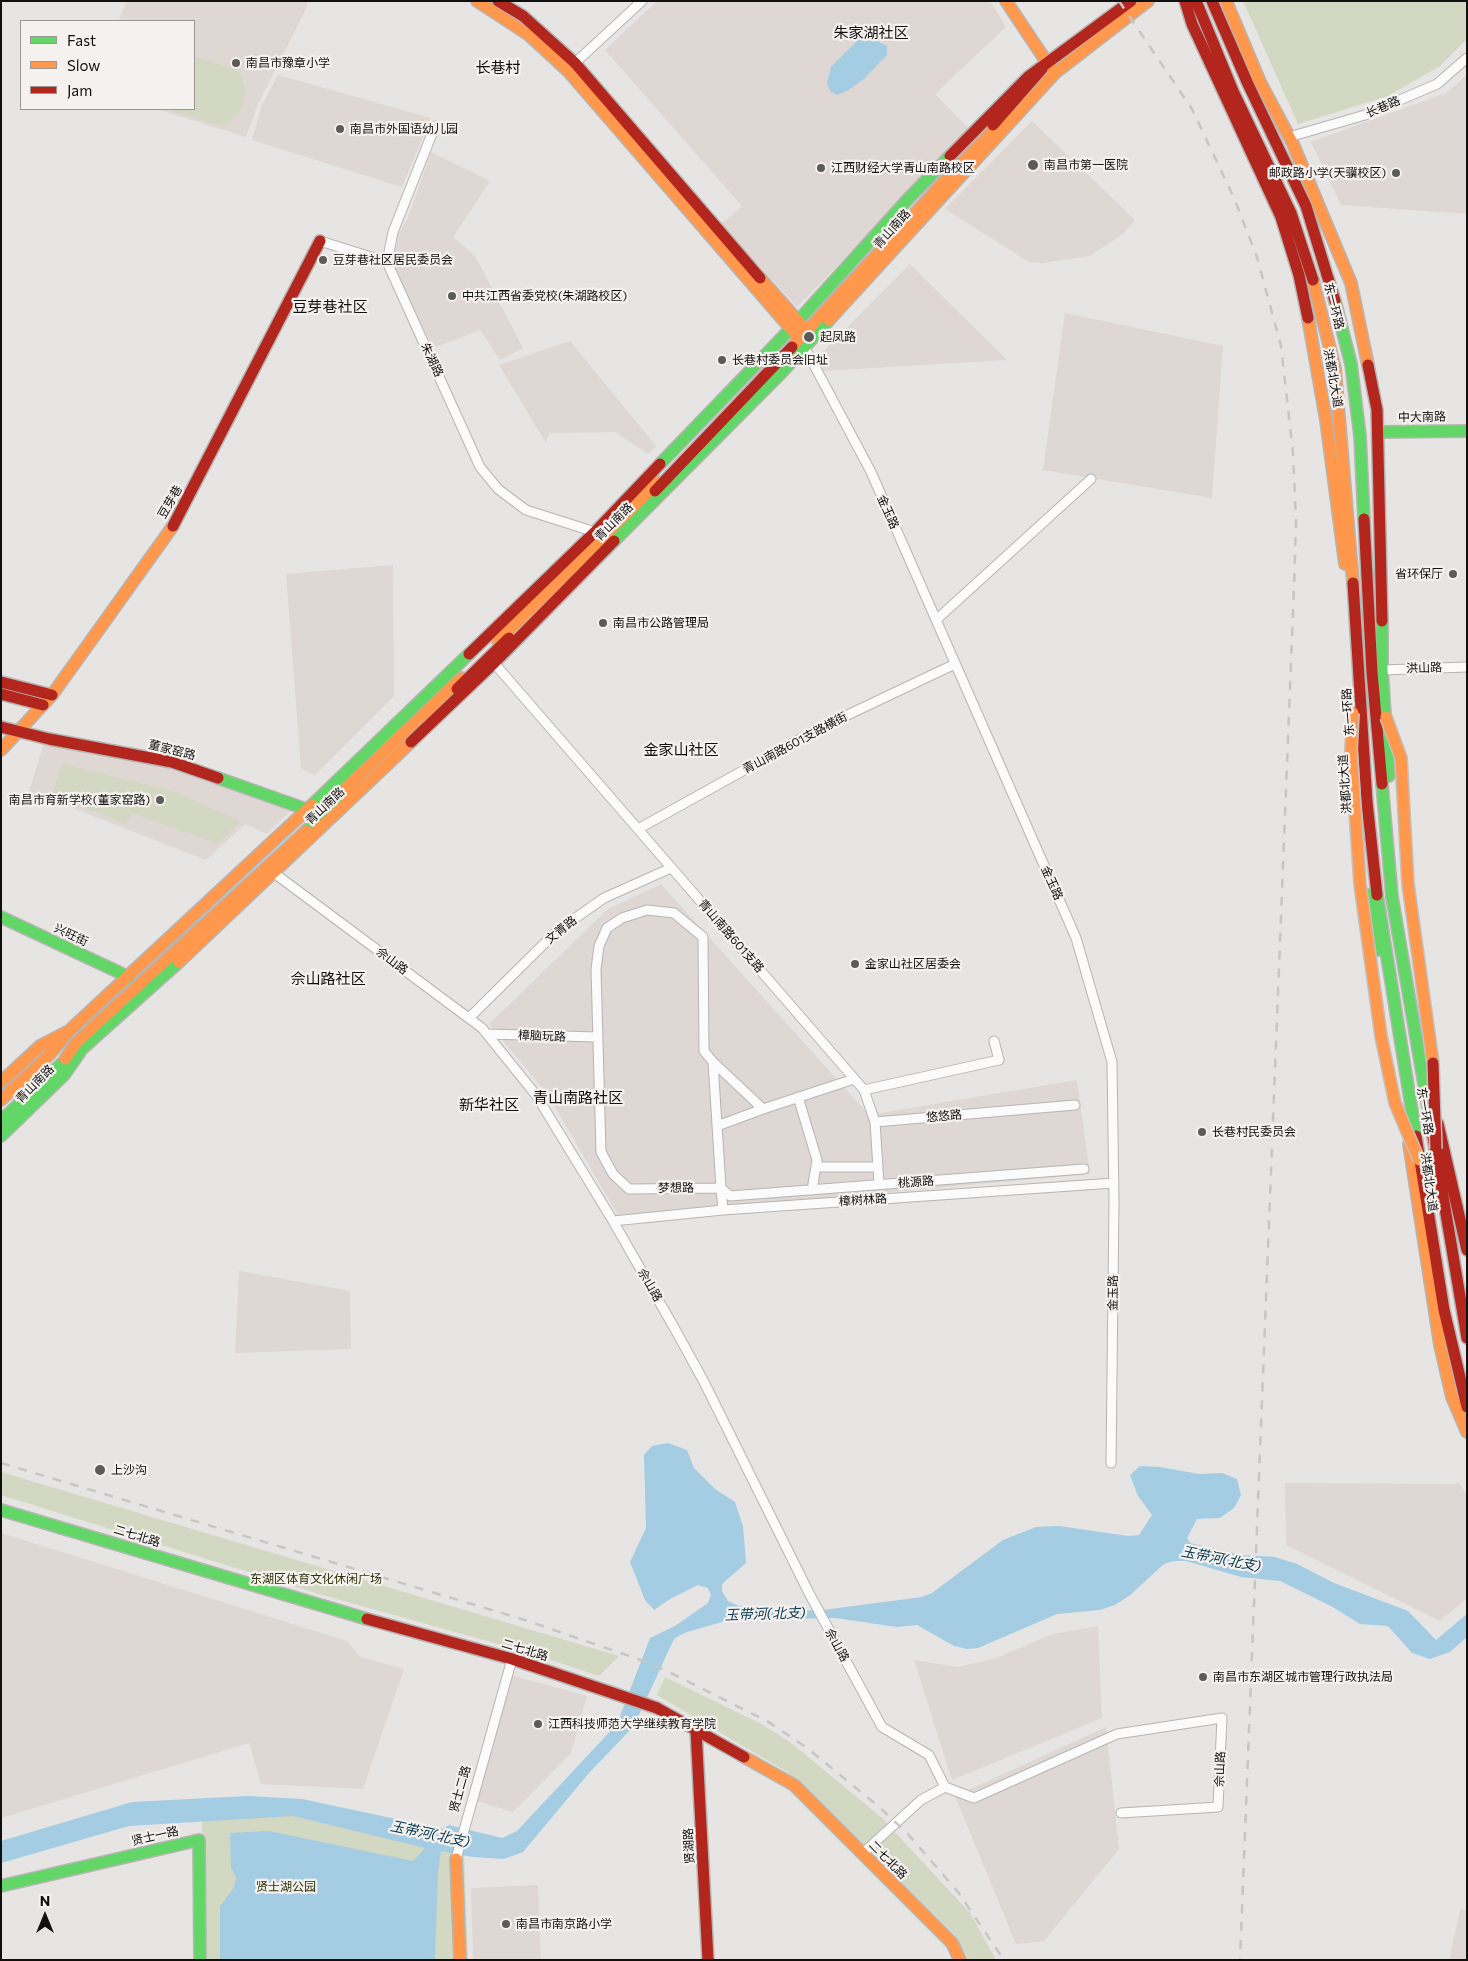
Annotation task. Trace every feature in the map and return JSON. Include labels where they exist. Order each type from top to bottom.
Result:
[{"type":"main road","points":[[478,1],[529,35],[568,71],[802,334]]},
{"type":"main road","points":[[498,1],[523,16],[575,63],[802,334]]},
{"type":"main road","points":[[1006,1],[1054,73]]},
{"type":"main road","name":"青山南路","points":[[61,1064],[83,1048],[265,866],[320,814],[595,532],[802,334],[909,198],[1028,77],[1131,1]]},
{"type":"main road","name":"青山南路","points":[[50,1054],[70,1031],[129,977],[265,866],[320,814],[494,663],[802,334],[1054,73],[1148,1]]},
{"type":"main road","name":"洪都北大道","points":[[1185,1],[1192,24],[1245,143],[1281,217],[1299,275],[1316,356],[1346,568],[1354,713],[1368,896],[1401,1086],[1440,1345],[1452,1397],[1467,1432]]},
{"type":"main road","name":"东一环路","points":[[1196,1],[1233,91],[1291,213],[1319,298],[1335,370],[1350,530],[1367,802],[1378,902],[1444,1310],[1467,1407]]},
{"type":"main road","name":"东一环路","points":[[1212,1],[1222,27],[1306,206],[1335,299],[1351,364],[1360,436],[1372,672],[1392,898],[1467,1338]]},
{"type":"main road","name":"洪都北大道","points":[[1226,1],[1260,82],[1289,137],[1351,283],[1377,410],[1378,508],[1383,632],[1382,670],[1400,911],[1432,1102],[1456,1195],[1467,1250]]},
{"type":"main road","name":"豆芽巷","points":[[1,750],[52,695],[179,517],[320,241]]},
{"type":"main road","points":[[320,814],[382,756],[635,505],[802,334]]},
{"type":"main road","name":"中大南路","points":[[1378,432],[1467,431]]},
{"type":"main road","points":[[1,682],[52,695]]},
{"type":"main road","points":[[1,694],[43,705]]},
{"type":"main road","points":[[1354,713],[1351,750],[1360,884],[1380,1036],[1395,1103],[1419,1160]]},
{"type":"main road","points":[[1386,717],[1401,758],[1408,884],[1433,1063],[1436,1148]]},
{"type":"main road","name":"董家窑路","points":[[1,727],[172,762],[320,814]]},
{"type":"main road","points":[[1,1100],[50,1054],[73,1037],[265,866]]},
{"type":"main road","points":[[1,1121],[61,1064],[77,1042],[265,866]]},
{"type":"main road","name":"兴旺街","points":[[1,917],[129,977]]},
{"type":"main road","name":"青山南路","points":[[1,1082],[40,1046],[70,1031]]},
{"type":"main road","name":"青山南路","points":[[1,1136],[64,1075],[83,1048]]},
{"type":"main road","name":"二七北路","points":[[1,1510],[406,1631],[512,1659],[618,1693],[657,1708],[794,1785],[952,1943],[960,1960]]},
{"type":"main road","name":"贤湖路","points":[[698,1731],[708,1960]]},
{"type":"main road","name":"贤湖路","points":[[698,1731],[712,1960]]},
{"type":"main road","name":"贤士一路","points":[[1,1886],[199,1840],[200,1960]]},
{"type":"main road","name":"贤士二路","points":[[456,1858],[460,1960]]},
{"type":"street","points":[[575,63],[642,1]]},
{"type":"street","name":"长巷路","points":[[1289,137],[1365,115],[1437,84],[1467,58]]},
{"type":"street","points":[[320,241],[387,262],[394,232],[435,126]]},
{"type":"street","name":"朱湖路","points":[[387,262],[480,467],[498,489],[526,510],[595,532]]},
{"type":"street","name":"金玉路","points":[[802,334],[870,472],[1076,938],[1112,1062],[1114,1182],[1111,1463]]},
{"type":"street","points":[[936,620],[1091,479]]},
{"type":"street","name":"青山南路601支路","points":[[494,663],[864,1090]]},
{"type":"street","name":"青山南路601支路横街","points":[[638,829],[818,729],[955,664]]},
{"type":"street","name":"洪山路","points":[[1382,670],[1467,667]]},
{"type":"street","name":"佘山路","points":[[265,866],[469,1018],[487,1034],[536,1095],[613,1221],[704,1382],[825,1624],[882,1726],[930,1755],[945,1787],[974,1798],[1117,1734],[1222,1718],[1218,1807],[1121,1813]]},
{"type":"street","name":"文青路","points":[[469,1018],[557,931],[604,898],[671,868]]},
{"type":"street","name":"梦想路","points":[[647,910],[674,913],[703,937],[704,1051],[713,1062],[721,1188],[629,1189],[613,1174],[601,1152],[596,969],[599,946],[608,928],[622,918],[647,910]]},
{"type":"street","name":"樟脑玩路","points":[[487,1034],[598,1037]]},
{"type":"street","points":[[879,1184],[875,1122],[864,1090],[999,1060],[994,1041]]},
{"type":"street","points":[[713,1062],[762,1108]]},
{"type":"street","points":[[717,1126],[762,1108],[854,1079]]},
{"type":"street","points":[[798,1098],[818,1160],[812,1190]]},
{"type":"street","name":"悠悠路","points":[[875,1122],[1075,1106]]},
{"type":"street","points":[[816,1166],[878,1166]]},
{"type":"street","name":"桃源路","points":[[721,1188],[730,1196],[1084,1169]]},
{"type":"street","name":"樟树林路","points":[[613,1221],[723,1210],[1114,1182]]},
{"type":"street","points":[[721,1188],[723,1210]]},
{"type":"street","name":"贤士二路","points":[[456,1858],[469,1804],[512,1659]]},
{"type":"street","points":[[862,1854],[921,1800],[945,1787]]},
{"type":"shaded area","name":"南昌市豫章小学","points":[[127,1],[308,1],[307,7],[258,104],[246,137],[159,110],[195,110],[195,20],[119,20]]},
{"type":"shaded area","name":"江西财经大学青山南路校区","points":[[657,1],[990,1],[1006,27],[935,94],[970,130],[797,307],[721,224],[742,206],[605,50]]},
{"type":"shaded area","name":"南昌市外国语幼儿园","points":[[278,75],[431,118],[402,187],[252,140],[261,107]]},
{"type":"shaded area","name":"邮政路小学(天骥校区)","points":[[1467,75],[1467,214],[1341,205],[1311,142],[1446,93]]},
{"type":"shaded area","name":"南昌市第一医院","points":[[1032,121],[1135,220],[1124,233],[1090,256],[1043,263],[1029,262],[945,209]]},
{"type":"shaded area","name":"中共江西省委党校(朱湖路校区)","points":[[431,152],[490,181],[453,237],[475,256],[523,348],[500,360],[480,330],[433,348],[392,263],[399,233],[408,218]]},
{"type":"shaded area","points":[[910,264],[1007,360],[822,371],[816,359]]},
{"type":"shaded area","points":[[1065,313],[1223,346],[1212,498],[1043,470]]},
{"type":"shaded area","points":[[570,341],[656,446],[648,454],[615,432],[549,433],[546,443],[499,365]]},
{"type":"shaded area","points":[[393,565],[394,696],[315,775],[301,769],[286,574]]},
{"type":"shaded area","name":"南昌市育新学校(董家窑路)","points":[[45,741],[169,765],[294,808],[267,834],[245,824],[206,860],[29,791]]},
{"type":"shaded area","points":[[661,884],[869,1115],[1077,1080],[1090,1174],[619,1217],[548,1095],[489,1024],[608,909]]},
{"type":"shaded area","points":[[239,1271],[350,1291],[351,1349],[235,1353]]},
{"type":"shaded area","points":[[1285,1483],[1460,1484],[1467,1495],[1467,1598],[1440,1621],[1286,1545]]},
{"type":"shaded area","points":[[1,1533],[347,1641],[360,1657],[404,1669],[363,1789],[261,1784],[249,1743],[1,1818]]},
{"type":"shaded area","points":[[1098,1626],[1102,1718],[952,1780],[914,1660],[958,1667],[996,1658],[1053,1634]]},
{"type":"shaded area","name":"江西科技师范大学继续教育学院","points":[[511,1675],[587,1696],[571,1753],[513,1812],[476,1801]]},
{"type":"shaded area","points":[[1106,1727],[1119,1849],[1044,1941],[1016,1944],[955,1796]]},
{"type":"shaded area","name":"南昌市南京路小学","points":[[538,1885],[541,1960],[473,1960],[471,1888]]},
{"type":"shaded area","points":[[1460,1910],[1467,1910],[1467,1960],[1449,1960]]},
{"type":"green space","points":[[1243,1],[1467,1],[1467,39],[1440,66],[1388,96],[1298,124]]},
{"type":"green space","points":[[195,56],[240,71],[245,89],[241,110],[225,127],[169,110],[195,110]]},
{"type":"green space","points":[[62,764],[173,791],[240,821],[218,844],[132,813],[126,824],[52,794]]},
{"type":"green space","name":"东湖区体育文化休闲广场","points":[[1,1472],[619,1656],[599,1676],[530,1653],[319,1594],[1,1495]]},
{"type":"green space","points":[[665,1677],[761,1724],[790,1742],[881,1817],[970,1913],[996,1960],[969,1960],[954,1934],[787,1772],[657,1695]]},
{"type":"green space","name":"贤士湖公园","points":[[294,1814],[464,1851],[468,1960],[204,1960],[202,1818]]},
{"type":"water","points":[[873,39],[887,46],[887,55],[864,79],[847,91],[837,95],[830,91],[827,83],[831,67],[858,40]]},
{"type":"water","name":"玉带河(北支)","points":[[668,1443],[687,1450],[694,1468],[715,1489],[735,1502],[743,1526],[746,1563],[722,1584],[722,1591],[728,1601],[739,1606],[798,1611],[823,1610],[922,1597],[932,1593],[1003,1540],[1036,1527],[1059,1526],[1128,1536],[1139,1535],[1152,1515],[1138,1496],[1130,1475],[1140,1466],[1160,1467],[1199,1474],[1222,1473],[1237,1479],[1241,1495],[1234,1508],[1220,1518],[1197,1519],[1187,1538],[1190,1543],[1241,1555],[1275,1557],[1297,1564],[1334,1583],[1408,1611],[1436,1640],[1467,1614],[1467,1637],[1450,1652],[1430,1659],[1412,1653],[1388,1626],[1360,1624],[1331,1606],[1280,1581],[1241,1577],[1186,1561],[1174,1561],[1164,1564],[1129,1596],[1115,1605],[1100,1610],[1057,1614],[978,1648],[967,1649],[954,1646],[917,1625],[897,1627],[835,1618],[729,1620],[687,1632],[675,1638],[672,1643],[634,1726],[589,1773],[523,1852],[504,1859],[473,1857],[441,1851],[438,1872],[435,1960],[220,1960],[220,1906],[234,1888],[236,1877],[231,1868],[230,1833],[269,1831],[413,1861],[425,1848],[293,1816],[129,1826],[1,1863],[1,1841],[132,1802],[248,1796],[302,1799],[443,1829],[449,1825],[502,1838],[517,1831],[617,1724],[650,1638],[675,1626],[708,1603],[711,1595],[708,1588],[698,1585],[670,1599],[654,1610],[645,1600],[630,1562],[646,1528],[644,1455],[652,1446]]},
{"type":"railway","points":[[1119,1],[1192,109],[1234,198],[1257,257],[1281,346],[1293,453],[1296,522],[1294,586],[1240,1960]]},
{"type":"railway","points":[[1,1463],[525,1620],[665,1670],[767,1721],[807,1748],[878,1806],[907,1833],[958,1892],[1004,1960]]},
{"type":"traffic: fast","points":[[660,464],[798,321],[909,198],[950,156]]},
{"type":"traffic: fast","points":[[1335,301],[1351,364],[1360,436],[1364,519]]},
{"type":"traffic: fast","points":[[614,541],[782,372],[829,320]]},
{"type":"traffic: fast","points":[[1379,432],[1467,431]]},
{"type":"traffic: fast","points":[[1382,621],[1382,670],[1389,776]]},
{"type":"traffic: fast","points":[[312,805],[469,654]]},
{"type":"traffic: fast","points":[[218,778],[317,813]]},
{"type":"traffic: fast","points":[[1382,784],[1392,897],[1429,1113]]},
{"type":"traffic: fast","points":[[306,831],[354,787]]},
{"type":"traffic: fast","points":[[1368,895],[1378,950]]},
{"type":"traffic: fast","points":[[1377,895],[1416,1136]]},
{"type":"traffic: fast","points":[[1,917],[129,977]]},
{"type":"traffic: fast","points":[[1,1121],[61,1064],[83,1048],[179,962]]},
{"type":"traffic: fast","points":[[1,1136],[64,1075],[80,1052]]},
{"type":"traffic: fast","points":[[1,1510],[367,1619]]},
{"type":"traffic: fast","points":[[1,1886],[199,1840],[200,1960]]},
{"type":"traffic: slow","points":[[477,1],[529,35],[568,71],[797,336]]},
{"type":"traffic: slow","points":[[1006,1],[1052,70]]},
{"type":"traffic: slow","points":[[829,320],[1055,73],[1148,1]]},
{"type":"traffic: slow","points":[[1226,1],[1260,82],[1293,144],[1351,283],[1368,365]]},
{"type":"traffic: slow","points":[[792,347],[953,172],[1003,121]]},
{"type":"traffic: slow","points":[[760,278],[805,329]]},
{"type":"traffic: slow","points":[[1313,280],[1335,369],[1353,583]]},
{"type":"traffic: slow","points":[[1308,318],[1326,420],[1345,564]]},
{"type":"traffic: slow","points":[[498,641],[658,482]]},
{"type":"traffic: slow","points":[[1,750],[52,695],[173,526]]},
{"type":"traffic: slow","points":[[345,789],[461,678]]},
{"type":"traffic: slow","points":[[1353,713],[1351,750],[1360,884],[1381,1036],[1395,1103],[1419,1160]]},
{"type":"traffic: slow","points":[[1386,717],[1401,758],[1408,884],[1433,1063]]},
{"type":"traffic: slow","points":[[179,962],[411,742]]},
{"type":"traffic: slow","points":[[1,1100],[50,1054],[69,1031],[312,805]]},
{"type":"traffic: slow","points":[[65,1059],[77,1042],[306,831]]},
{"type":"traffic: slow","points":[[1,1082],[40,1046],[67,1032]]},
{"type":"traffic: slow","points":[[1409,1144],[1440,1345],[1452,1397],[1467,1432]]},
{"type":"traffic: slow","points":[[744,1757],[794,1785],[952,1943],[960,1960]]},
{"type":"traffic: slow","points":[[456,1859],[460,1960]]},
{"type":"traffic: jam","points":[[498,1],[523,16],[575,63],[760,278]]},
{"type":"traffic: jam","points":[[950,156],[1028,77],[1131,1]]},
{"type":"traffic: jam","points":[[1185,1],[1192,24],[1281,217],[1299,275],[1308,318]]},
{"type":"traffic: jam","points":[[1196,1],[1233,91],[1291,213],[1313,280]]},
{"type":"traffic: jam","points":[[1212,1],[1248,84],[1306,206],[1335,301]]},
{"type":"traffic: jam","points":[[993,125],[1042,69]]},
{"type":"traffic: jam","points":[[173,526],[320,241]]},
{"type":"traffic: jam","points":[[655,491],[792,347]]},
{"type":"traffic: jam","points":[[1368,365],[1377,410],[1382,621]]},
{"type":"traffic: jam","points":[[469,654],[595,532],[660,464]]},
{"type":"traffic: jam","points":[[1364,519],[1372,672],[1382,784]]},
{"type":"traffic: jam","points":[[411,742],[494,663],[614,541]]},
{"type":"traffic: jam","points":[[1353,583],[1367,802],[1377,895]]},
{"type":"traffic: jam","points":[[457,689],[509,638]]},
{"type":"traffic: jam","points":[[1,682],[52,695]]},
{"type":"traffic: jam","points":[[1,694],[43,705]]},
{"type":"traffic: jam","points":[[1,727],[49,739],[172,762],[218,778]]},
{"type":"traffic: jam","points":[[1433,1063],[1436,1149]]},
{"type":"traffic: jam","points":[[1429,1113],[1467,1338]]},
{"type":"traffic: jam","points":[[1438,1124],[1467,1250]]},
{"type":"traffic: jam","points":[[1416,1136],[1444,1310],[1467,1407]]},
{"type":"traffic: jam","points":[[367,1619],[512,1659],[657,1708],[744,1757]]},
{"type":"traffic: jam","points":[[696,1730],[708,1960]]},
{"type":"place","name":"南昌市豫章小学","points":[[236,63]]},
{"type":"place","name":"南昌市外国语幼儿园","points":[[340,129]]},
{"type":"place","name":"南昌市第一医院","points":[[1033,165]]},
{"type":"place","name":"江西财经大学青山南路校区","points":[[821,168]]},
{"type":"place","name":"邮政路小学(天骥校区)","points":[[1396,173]]},
{"type":"place","name":"豆芽巷社区居民委员会","points":[[323,260]]},
{"type":"place","name":"中共江西省委党校(朱湖路校区)","points":[[452,296]]},
{"type":"place","name":"起凤路","points":[[809,337]]},
{"type":"place","name":"长巷村委员会旧址","points":[[722,360]]},
{"type":"place","name":"省环保厅","points":[[1453,574]]},
{"type":"place","name":"南昌市公路管理局","points":[[603,623]]},
{"type":"place","name":"南昌市育新学校(董家窑路)","points":[[160,800]]},
{"type":"place","name":"金家山社区居委会","points":[[855,964]]},
{"type":"place","name":"长巷村民委员会","points":[[1202,1132]]},
{"type":"place","name":"上沙沟","points":[[100,1470]]},
{"type":"place","name":"南昌市东湖区城市管理行政执法局","points":[[1203,1677]]},
{"type":"place","name":"江西科技师范大学继续教育学院","points":[[538,1724]]},
{"type":"place","name":"南昌市南京路小学","points":[[506,1924]]},
{"type":"district","name":"朱家湖社区","points":[[871,33]]},
{"type":"district","name":"长巷村","points":[[498,68]]},
{"type":"district","name":"豆芽巷社区","points":[[330,307]]},
{"type":"district","name":"金家山社区","points":[[681,750]]},
{"type":"district","name":"佘山路社区","points":[[328,979]]},
{"type":"district","name":"青山南路社区","points":[[578,1098]]},
{"type":"district","name":"新华社区","points":[[489,1105]]}]
